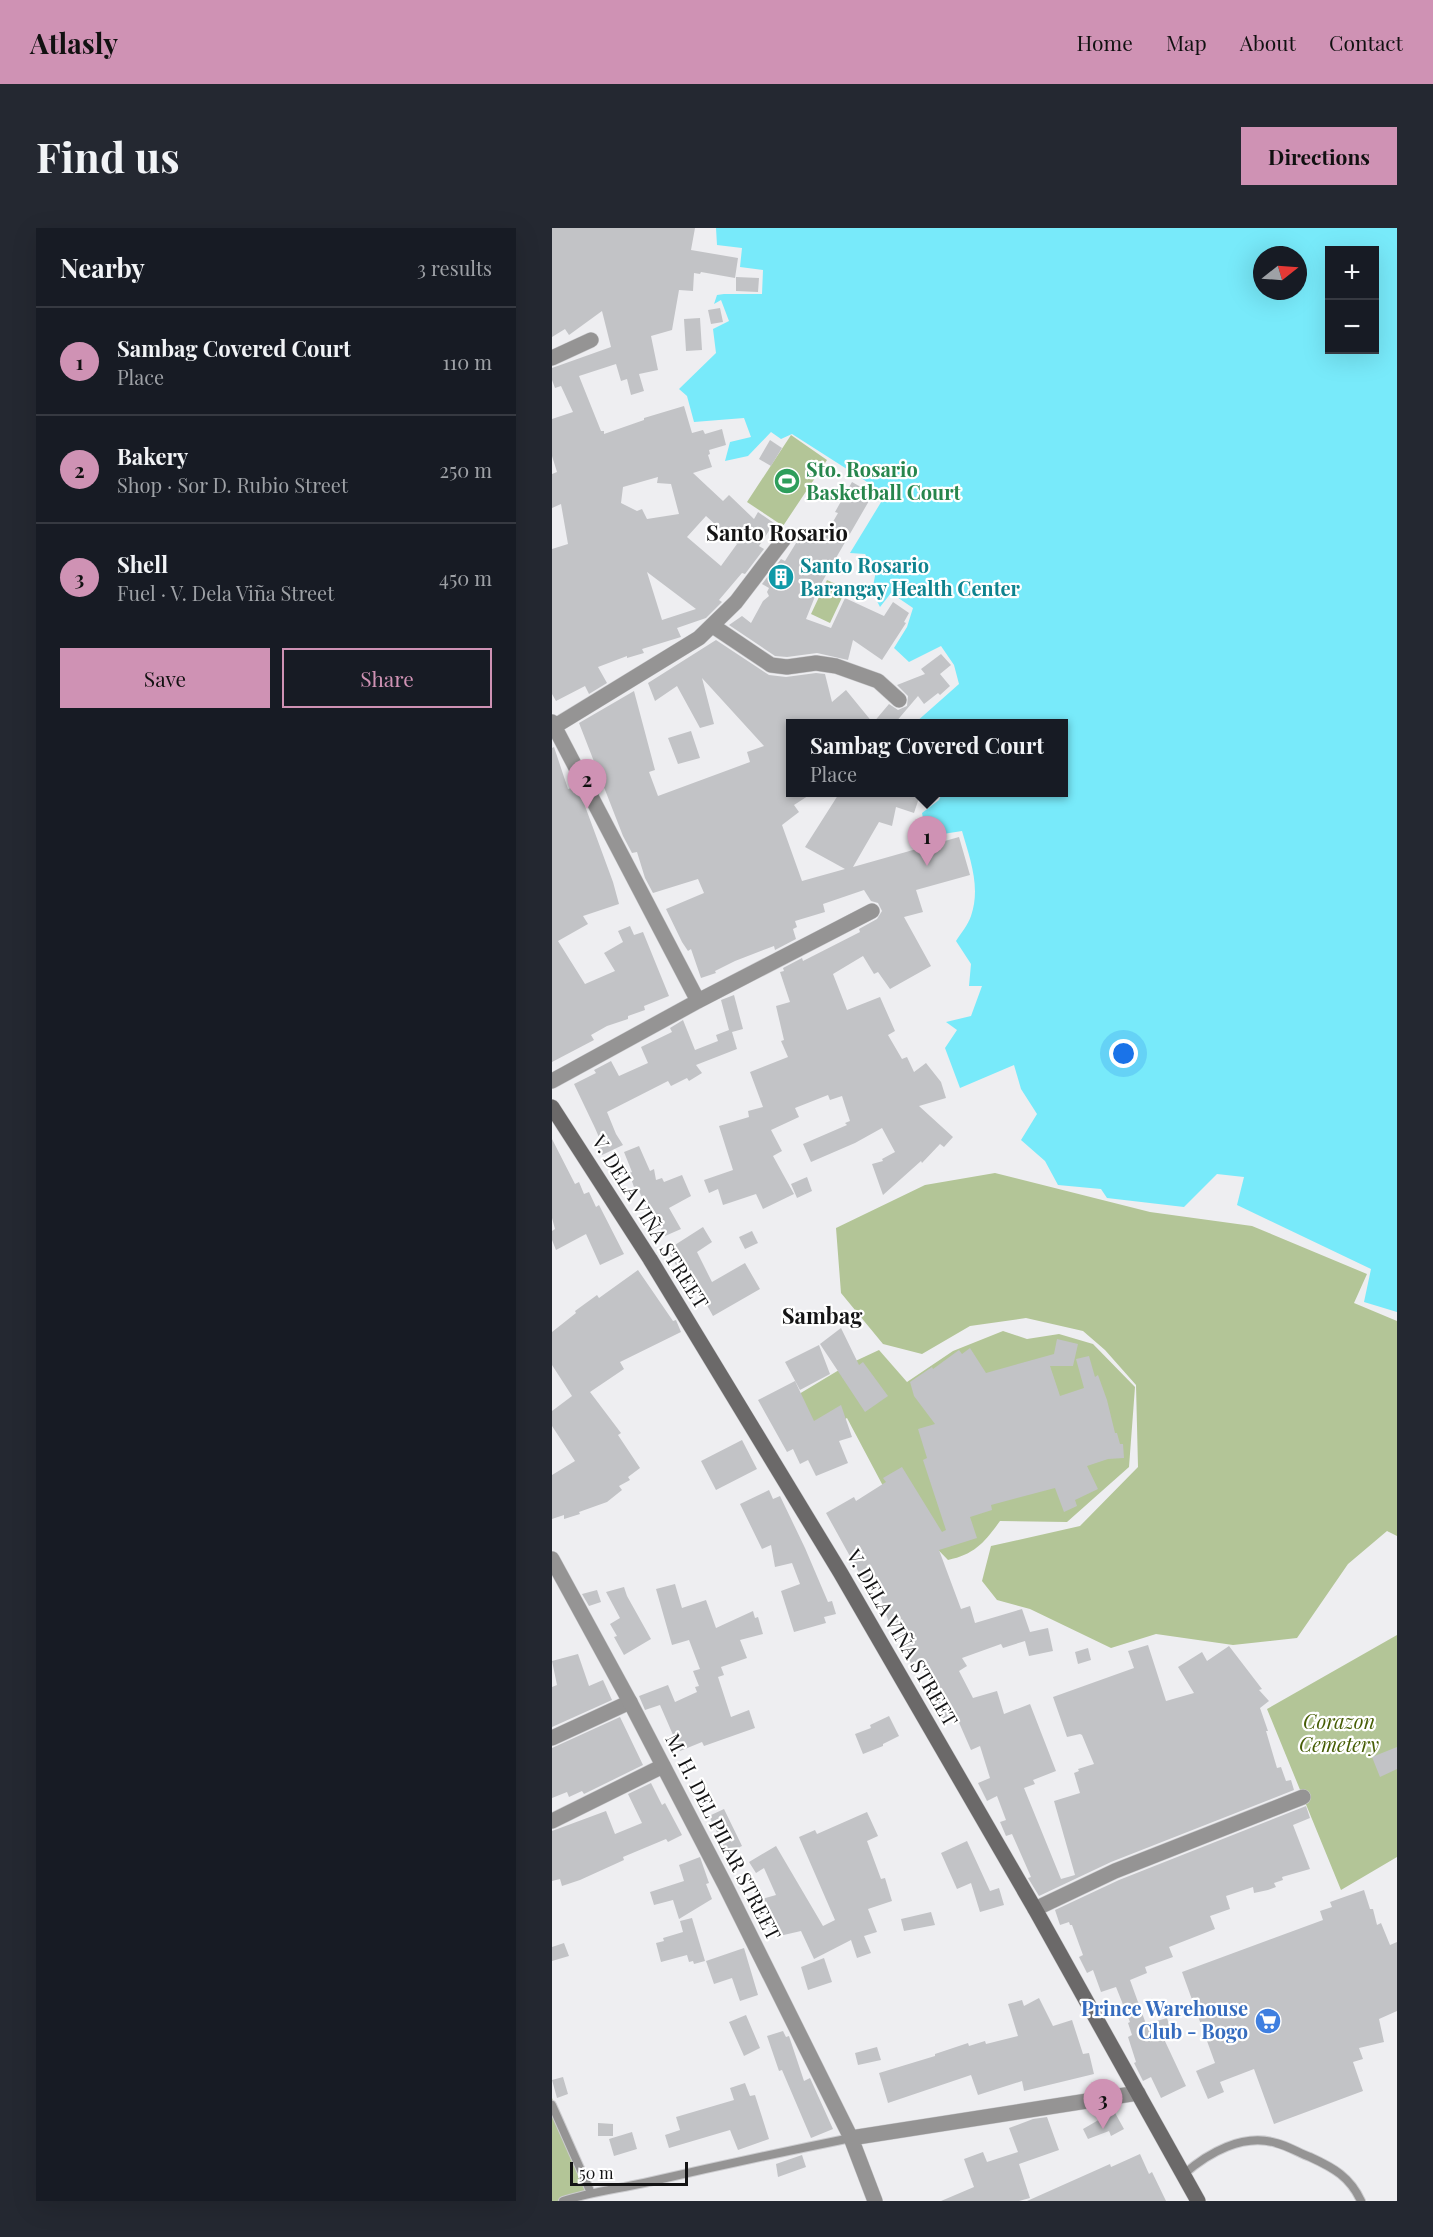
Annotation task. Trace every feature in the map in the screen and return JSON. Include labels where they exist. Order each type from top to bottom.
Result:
[{"type":"main road","name":"V. DELA VIÑA STREET","points":[[552,1107],[650,1259],[840,1572],[1035,1909],[1198,2201]]},
{"type":"street","points":[[552,358],[591,340]]},
{"type":"street","points":[[698,1001],[553,726],[699,638],[736,602],[784,539]]},
{"type":"street","points":[[713,626],[771,665],[787,667],[816,663],[836,666],[878,681],[899,700]]},
{"type":"street","points":[[552,1082],[698,1001],[872,912]]},
{"type":"street","name":"M. H. DEL PILAR STREET","points":[[552,1559],[630,1702],[725,1885],[851,2138],[875,2201]]},
{"type":"street","points":[[552,1738],[630,1702]]},
{"type":"street","points":[[552,1821],[663,1766]]},
{"type":"street","points":[[1035,1909],[1115,1871],[1303,1797]]},
{"type":"street","points":[[851,2138],[1138,2093]]},
{"type":"lane","points":[[552,2105],[586,2196]]},
{"type":"lane","points":[[563,2201],[851,2138]]},
{"type":"lane","points":[[1184,2174],[1200,2160],[1228,2146],[1256,2140],[1275,2142],[1334,2168],[1350,2182],[1361,2201]]},
{"type":"green space","name":"Sto. Rosario Basketball Court","points":[[791,435],[827,460],[783,526],[747,502]]},
{"type":"green space","points":[[827,580],[846,589],[830,623],[811,614]]},
{"type":"green space","points":[[995,1173],[1150,1212],[1252,1226],[1367,1274],[1354,1303],[1397,1321],[1397,1536],[1387,1531],[1348,1564],[1297,1638],[1233,1645],[1156,1634],[1111,1648],[1030,1609],[997,1600],[982,1581],[991,1546],[1080,1526],[1138,1467],[1136,1385],[1105,1350],[1083,1331],[1026,1318],[970,1326],[922,1354],[883,1344],[841,1293],[836,1228],[925,1185]]},
{"type":"green space","points":[[1003,1331],[1027,1339],[1059,1334],[1093,1344],[1135,1387],[1129,1467],[1067,1522],[1000,1521],[989,1536],[972,1551],[948,1560],[891,1501],[847,1418],[798,1444],[774,1409],[849,1364],[879,1350],[907,1382],[953,1351]]},
{"type":"green space","name":"Corazon Cemetery","points":[[1397,1635],[1397,1857],[1341,1890],[1267,1709]]},
{"type":"green space","points":[[552,2098],[586,2189],[582,2201],[552,2201]]},
{"type":"water","points":[[716,228],[1397,228],[1397,1312],[1364,1302],[1371,1269],[1237,1205],[1244,1177],[1217,1174],[1184,1207],[1107,1198],[1101,1189],[1058,1185],[1045,1161],[1021,1140],[1037,1114],[1021,1089],[1014,1065],[960,1088],[945,1048],[957,1030],[946,1022],[971,1016],[982,986],[969,986],[971,964],[956,941],[971,916],[975,884],[962,831],[943,834],[939,821],[924,823],[922,813],[940,797],[1068,797],[1068,719],[920,719],[959,684],[954,665],[941,646],[909,662],[894,648],[907,627],[913,608],[891,593],[880,607],[872,591],[876,571],[865,554],[850,553],[886,494],[792,434],[781,439],[771,432],[748,456],[725,461],[730,442],[751,437],[744,418],[694,422],[687,396],[679,389],[716,353],[713,329],[729,321],[721,300],[714,304],[717,295],[762,294],[763,270],[740,267],[742,248],[717,245]]},
{"type":"building","points":[[552,228],[695,228],[691,250],[738,258],[735,278],[701,272],[700,274],[694,273],[693,291],[679,290],[672,330],[651,336],[658,370],[639,374],[644,391],[631,395],[627,379],[621,381],[616,364],[579,376],[604,434],[644,420],[644,418],[684,406],[692,433],[703,430],[705,434],[722,429],[726,445],[709,450],[708,455],[712,467],[693,473],[723,501],[729,495],[754,519],[758,512],[774,523],[759,546],[764,549],[745,574],[742,573],[719,600],[722,602],[706,618],[677,628],[681,637],[642,649],[644,653],[627,658],[627,656],[598,667],[607,683],[589,694],[585,686],[556,701],[552,694],[552,549],[568,544],[561,504],[552,508],[552,474],[557,472],[552,456],[552,419],[573,412],[561,386],[555,388],[552,368],[611,347],[602,311],[569,335],[565,329],[552,337]],"holes":[[[658,477],[657,483],[671,484],[679,514],[647,519],[642,509],[637,511],[621,503],[623,487]],[[706,516],[737,544],[721,566],[687,537]],[[647,572],[696,609],[662,620]]]},
{"type":"building","points":[[736,277],[759,278],[758,292],[736,291]]},
{"type":"building","points":[[720,308],[723,322],[711,324],[708,310]]},
{"type":"building","points":[[700,318],[702,350],[686,351],[684,319]]},
{"type":"building","points":[[770,440],[782,448],[771,466],[759,459]]},
{"type":"building","points":[[852,482],[873,494],[818,589],[806,619],[831,628],[845,598],[884,616],[893,602],[909,613],[904,622],[906,623],[882,660],[853,640],[848,660],[817,653],[787,657],[775,656],[729,625],[742,616],[751,623],[763,601],[769,596],[767,592],[769,588],[762,584],[781,559],[785,561],[804,530],[822,541]]},
{"type":"building","points":[[716,640],[769,675],[786,677],[825,674],[832,702],[846,690],[870,719],[786,719],[786,797],[806,797],[794,805],[799,812],[782,825],[802,881],[845,869],[805,847],[837,797],[919,797],[914,813],[896,807],[892,826],[879,822],[853,867],[959,837],[970,875],[916,890],[923,912],[904,917],[931,966],[890,989],[878,972],[874,974],[863,956],[833,974],[847,1010],[880,997],[895,1031],[888,1035],[902,1059],[907,1057],[914,1072],[926,1063],[941,1082],[946,1098],[919,1106],[953,1137],[944,1147],[940,1144],[922,1163],[921,1161],[883,1195],[872,1164],[883,1161],[882,1159],[895,1152],[882,1128],[855,1143],[811,1162],[803,1144],[847,1125],[845,1123],[850,1121],[842,1096],[830,1100],[828,1095],[795,1108],[799,1117],[771,1130],[782,1151],[773,1156],[794,1194],[763,1209],[756,1194],[723,1205],[718,1189],[709,1193],[704,1180],[733,1170],[719,1126],[749,1117],[748,1111],[763,1107],[750,1072],[788,1057],[781,1041],[784,1040],[776,1006],[790,1002],[780,972],[802,958],[803,961],[860,932],[859,929],[877,919],[882,911],[878,903],[871,901],[864,890],[823,904],[825,912],[795,921],[797,927],[793,929],[796,939],[775,950],[774,946],[735,961],[715,971],[716,973],[701,978],[691,949],[688,951],[682,942],[666,909],[704,893],[698,879],[653,893],[645,878],[637,852],[632,853],[623,836],[579,723],[634,691],[655,770],[649,772],[658,796],[750,762],[747,752],[764,746],[702,678],[714,724],[700,728],[677,686],[655,701],[648,683]]},
{"type":"building","points":[[941,654],[951,665],[940,674],[950,686],[924,704],[918,696],[898,719],[876,719],[889,704],[898,710],[907,706],[908,696],[897,685],[925,674],[921,669]]},
{"type":"building","points":[[691,731],[700,758],[678,764],[668,738]]},
{"type":"building","points":[[554,747],[568,789],[575,787],[585,806],[619,904],[583,916],[588,924],[558,941],[585,984],[615,971],[604,953],[623,942],[618,931],[630,926],[634,935],[643,932],[669,996],[644,1006],[645,1010],[628,1016],[628,1019],[607,1026],[591,1035],[594,1040],[552,1062],[552,748]]},
{"type":"building","points":[[734,995],[743,1029],[732,1032],[737,1049],[696,1065],[702,1073],[689,1081],[687,1078],[671,1086],[668,1081],[607,1112],[623,1145],[602,1155],[596,1144],[601,1142],[574,1084],[596,1073],[594,1070],[611,1061],[619,1076],[648,1063],[641,1047],[672,1032],[670,1028],[683,1020],[695,1050],[718,1041],[716,1035],[729,1030],[721,1000]]},
{"type":"building","points":[[552,1139],[575,1184],[579,1182],[584,1194],[589,1192],[596,1207],[599,1205],[624,1254],[600,1265],[586,1234],[556,1250],[552,1240],[552,1231],[555,1229],[552,1218]]},
{"type":"building","points":[[639,1146],[650,1171],[654,1169],[656,1180],[662,1178],[664,1182],[682,1175],[691,1196],[669,1208],[681,1229],[665,1236],[656,1220],[652,1221],[629,1173],[632,1172],[624,1152]]},
{"type":"building","points":[[807,1177],[812,1191],[797,1198],[791,1184]]},
{"type":"building","points":[[703,1227],[712,1242],[697,1252],[712,1282],[745,1263],[760,1289],[713,1316],[694,1282],[690,1284],[680,1262],[676,1265],[667,1250]]},
{"type":"building","points":[[752,1231],[758,1243],[745,1249],[739,1237]]},
{"type":"building","points":[[638,1270],[673,1321],[676,1320],[681,1332],[620,1362],[624,1369],[590,1392],[621,1433],[618,1435],[640,1468],[628,1477],[630,1480],[619,1486],[622,1490],[607,1502],[564,1519],[564,1515],[552,1519],[552,1475],[575,1461],[552,1426],[552,1411],[572,1396],[552,1365],[552,1332],[597,1295],[599,1298]]},
{"type":"building","points":[[841,1328],[859,1365],[863,1362],[888,1396],[865,1412],[820,1344]]},
{"type":"building","points":[[1057,1339],[1078,1344],[1073,1366],[1050,1366],[1060,1396],[1084,1388],[1076,1359],[1089,1356],[1095,1377],[1098,1375],[1107,1400],[1115,1433],[1117,1433],[1120,1444],[1123,1444],[1124,1458],[1108,1459],[1087,1466],[1098,1489],[1075,1500],[1077,1506],[1064,1512],[1055,1488],[991,1505],[992,1510],[970,1517],[977,1538],[939,1550],[961,1609],[970,1606],[975,1623],[1022,1609],[1030,1632],[1048,1628],[1053,1651],[1029,1656],[1025,1641],[1003,1648],[1001,1644],[962,1658],[967,1666],[959,1671],[973,1698],[997,1691],[1004,1714],[1030,1704],[1056,1771],[1033,1780],[1035,1784],[1024,1788],[1061,1879],[1075,1875],[1054,1801],[1080,1793],[1074,1773],[1079,1771],[1078,1769],[1094,1764],[1082,1735],[1067,1737],[1053,1697],[1134,1668],[1128,1651],[1148,1645],[1166,1701],[1194,1693],[1178,1667],[1202,1652],[1207,1661],[1229,1646],[1269,1701],[1260,1708],[1268,1731],[1266,1731],[1277,1768],[1281,1767],[1286,1781],[1291,1780],[1294,1790],[1111,1862],[1039,1896],[1028,1878],[1031,1877],[1012,1834],[1006,1836],[1000,1822],[1006,1820],[997,1796],[987,1801],[978,1783],[990,1778],[980,1746],[971,1750],[957,1718],[953,1720],[950,1715],[943,1719],[925,1687],[931,1685],[922,1661],[912,1666],[894,1624],[890,1626],[876,1583],[867,1587],[826,1513],[854,1497],[856,1501],[886,1482],[883,1478],[902,1467],[942,1532],[946,1530],[923,1460],[927,1458],[918,1429],[935,1424],[914,1396],[910,1382],[959,1350],[962,1354],[970,1348],[986,1373],[1054,1354]]},
{"type":"building","points":[[819,1345],[830,1374],[800,1390],[785,1362]]},
{"type":"building","points":[[795,1381],[814,1421],[841,1405],[852,1437],[839,1441],[848,1463],[816,1476],[808,1460],[800,1464],[793,1449],[787,1452],[758,1400]]},
{"type":"building","points":[[742,1440],[757,1469],[716,1490],[701,1461]]},
{"type":"building","points":[[769,1490],[773,1499],[780,1496],[828,1602],[832,1601],[836,1614],[824,1617],[826,1623],[794,1632],[781,1591],[800,1584],[792,1563],[775,1567],[771,1545],[762,1549],[740,1504]]},
{"type":"building","points":[[675,1584],[682,1608],[706,1600],[716,1628],[753,1611],[755,1618],[758,1617],[763,1634],[740,1640],[747,1658],[721,1667],[724,1675],[718,1677],[731,1717],[749,1710],[755,1728],[704,1746],[702,1742],[680,1751],[660,1705],[645,1710],[639,1696],[668,1685],[675,1702],[697,1692],[695,1687],[699,1686],[693,1671],[700,1669],[689,1640],[672,1645],[656,1589]]},
{"type":"building","points":[[624,1587],[651,1639],[624,1655],[610,1624],[620,1618],[606,1592]]},
{"type":"building","points":[[597,1590],[601,1602],[589,1606],[582,1594]]},
{"type":"building","points":[[1088,1648],[1091,1660],[1078,1664],[1075,1652]]},
{"type":"building","points":[[578,1654],[589,1686],[603,1680],[612,1700],[552,1727],[552,1687],[557,1685],[552,1661]]},
{"type":"building","points":[[889,1716],[899,1736],[863,1754],[855,1734],[871,1728],[870,1725]]},
{"type":"building","points":[[620,1717],[643,1765],[584,1794],[582,1791],[569,1797],[567,1792],[552,1798],[552,1748]]},
{"type":"building","points":[[1397,1747],[1397,1769],[1380,1777],[1372,1757]]},
{"type":"building","points":[[651,1783],[662,1805],[665,1803],[682,1835],[668,1842],[666,1839],[623,1857],[624,1860],[580,1880],[562,1886],[560,1879],[552,1881],[552,1831],[606,1811],[615,1834],[642,1823],[628,1794]]},
{"type":"building","points":[[1306,1806],[1310,1818],[1293,1825],[1310,1869],[1282,1877],[1283,1880],[1274,1883],[1276,1887],[1268,1890],[1254,1893],[1253,1887],[1226,1896],[1230,1909],[1210,1916],[1215,1929],[1169,1947],[1173,1957],[1145,1967],[1147,1973],[1130,1980],[1146,2024],[1167,2018],[1173,2036],[1164,2039],[1186,2086],[1161,2098],[1151,2077],[1143,2081],[1134,2063],[1136,2062],[1128,2037],[1132,2035],[1128,2023],[1130,2022],[1116,1987],[1101,1992],[1093,1970],[1087,1973],[1079,1957],[1083,1955],[1072,1925],[1069,1922],[1060,1925],[1055,1910],[1119,1880]]},
{"type":"building","points":[[724,1809],[742,1846],[727,1853],[709,1816]]},
{"type":"building","points":[[867,1812],[878,1836],[867,1841],[881,1879],[885,1878],[892,1901],[868,1909],[877,1932],[864,1936],[871,1953],[857,1958],[851,1940],[814,1959],[801,1931],[775,1937],[762,1899],[776,1895],[764,1868],[756,1873],[749,1862],[776,1846],[823,1926],[835,1920],[799,1837],[815,1830],[817,1834]]},
{"type":"building","points":[[967,1841],[990,1891],[999,1888],[1004,1905],[980,1912],[971,1883],[957,1889],[941,1853]]},
{"type":"building","points":[[700,1857],[712,1899],[679,1919],[673,1900],[654,1905],[650,1892],[684,1881],[679,1865]]},
{"type":"building","name":"Prince Warehouse Club - Bogo","points":[[1364,1890],[1370,1909],[1373,1909],[1377,1925],[1381,1923],[1390,1945],[1397,1942],[1397,2011],[1379,2019],[1384,2042],[1359,2048],[1363,2059],[1353,2062],[1363,2091],[1274,2124],[1254,2069],[1220,2082],[1224,2092],[1208,2099],[1196,2071],[1215,2063],[1182,1972],[1323,1920],[1320,1911],[1332,1907],[1330,1902]]},
{"type":"building","points":[[931,1912],[935,1925],[904,1931],[901,1919]]},
{"type":"building","points":[[692,1918],[705,1961],[694,1964],[693,1961],[689,1962],[687,1955],[661,1962],[656,1943],[664,1941],[663,1938],[683,1932],[680,1921]]},
{"type":"building","points":[[564,1943],[569,1956],[552,1961],[552,1947]]},
{"type":"building","points":[[744,1948],[758,1995],[740,2001],[732,1978],[714,1984],[706,1961]]},
{"type":"building","points":[[824,1958],[832,1982],[808,1990],[801,1967]]},
{"type":"building","points":[[1039,1998],[1053,2026],[1072,2020],[1083,2054],[1089,2053],[1094,2074],[1024,2091],[1022,2081],[978,2095],[971,2075],[888,2103],[879,2073],[968,2043],[969,2046],[985,2041],[986,2044],[1018,2036],[1008,2004],[1022,2000],[1024,2006]]},
{"type":"building","points":[[746,2015],[760,2048],[744,2056],[729,2022]]},
{"type":"building","points":[[783,2031],[786,2037],[789,2036],[804,2081],[810,2078],[833,2129],[811,2138],[782,2070],[779,2071],[767,2036]]},
{"type":"building","points":[[877,2047],[881,2060],[858,2065],[855,2053]]},
{"type":"building","points":[[563,2077],[568,2094],[557,2098],[552,2080]]},
{"type":"building","points":[[745,2083],[750,2096],[755,2095],[769,2139],[738,2150],[730,2130],[669,2148],[665,2135],[680,2130],[676,2117],[734,2100],[730,2088]]},
{"type":"building","points":[[1114,2111],[1124,2129],[1111,2136],[1109,2131],[1088,2139],[1083,2129]]},
{"type":"building","points":[[1047,2117],[1059,2150],[1019,2164],[1030,2198],[1019,2201],[941,2201],[974,2187],[964,2159],[983,2152],[987,2162],[1018,2152],[1009,2128],[1033,2119]]},
{"type":"building","points":[[598,2123],[613,2124],[613,2136],[598,2136]]},
{"type":"building","points":[[632,2132],[637,2149],[614,2156],[609,2139]]},
{"type":"building","points":[[1140,2154],[1149,2174],[1152,2172],[1166,2201],[1027,2201],[1110,2164],[1111,2167]]},
{"type":"building","points":[[802,2155],[806,2167],[778,2177],[776,2164]]},
{"type":"place","name":"Sto. Rosario Basketball Court","points":[[787,481]]},
{"type":"place","name":"Santo Rosario Barangay Health Center","points":[[781,577]]},
{"type":"place","name":"Bakery","points":[[587,809]]},
{"type":"place","name":"Sambag Covered Court","points":[[927,866]]},
{"type":"place","name":"Prince Warehouse Club - Bogo","points":[[1268,2021]]},
{"type":"place","name":"Shell","points":[[1103,2129]]},
{"type":"district","name":"Santo Rosario","points":[[777,533]]},
{"type":"district","name":"Sambag","points":[[822,1316]]}]
